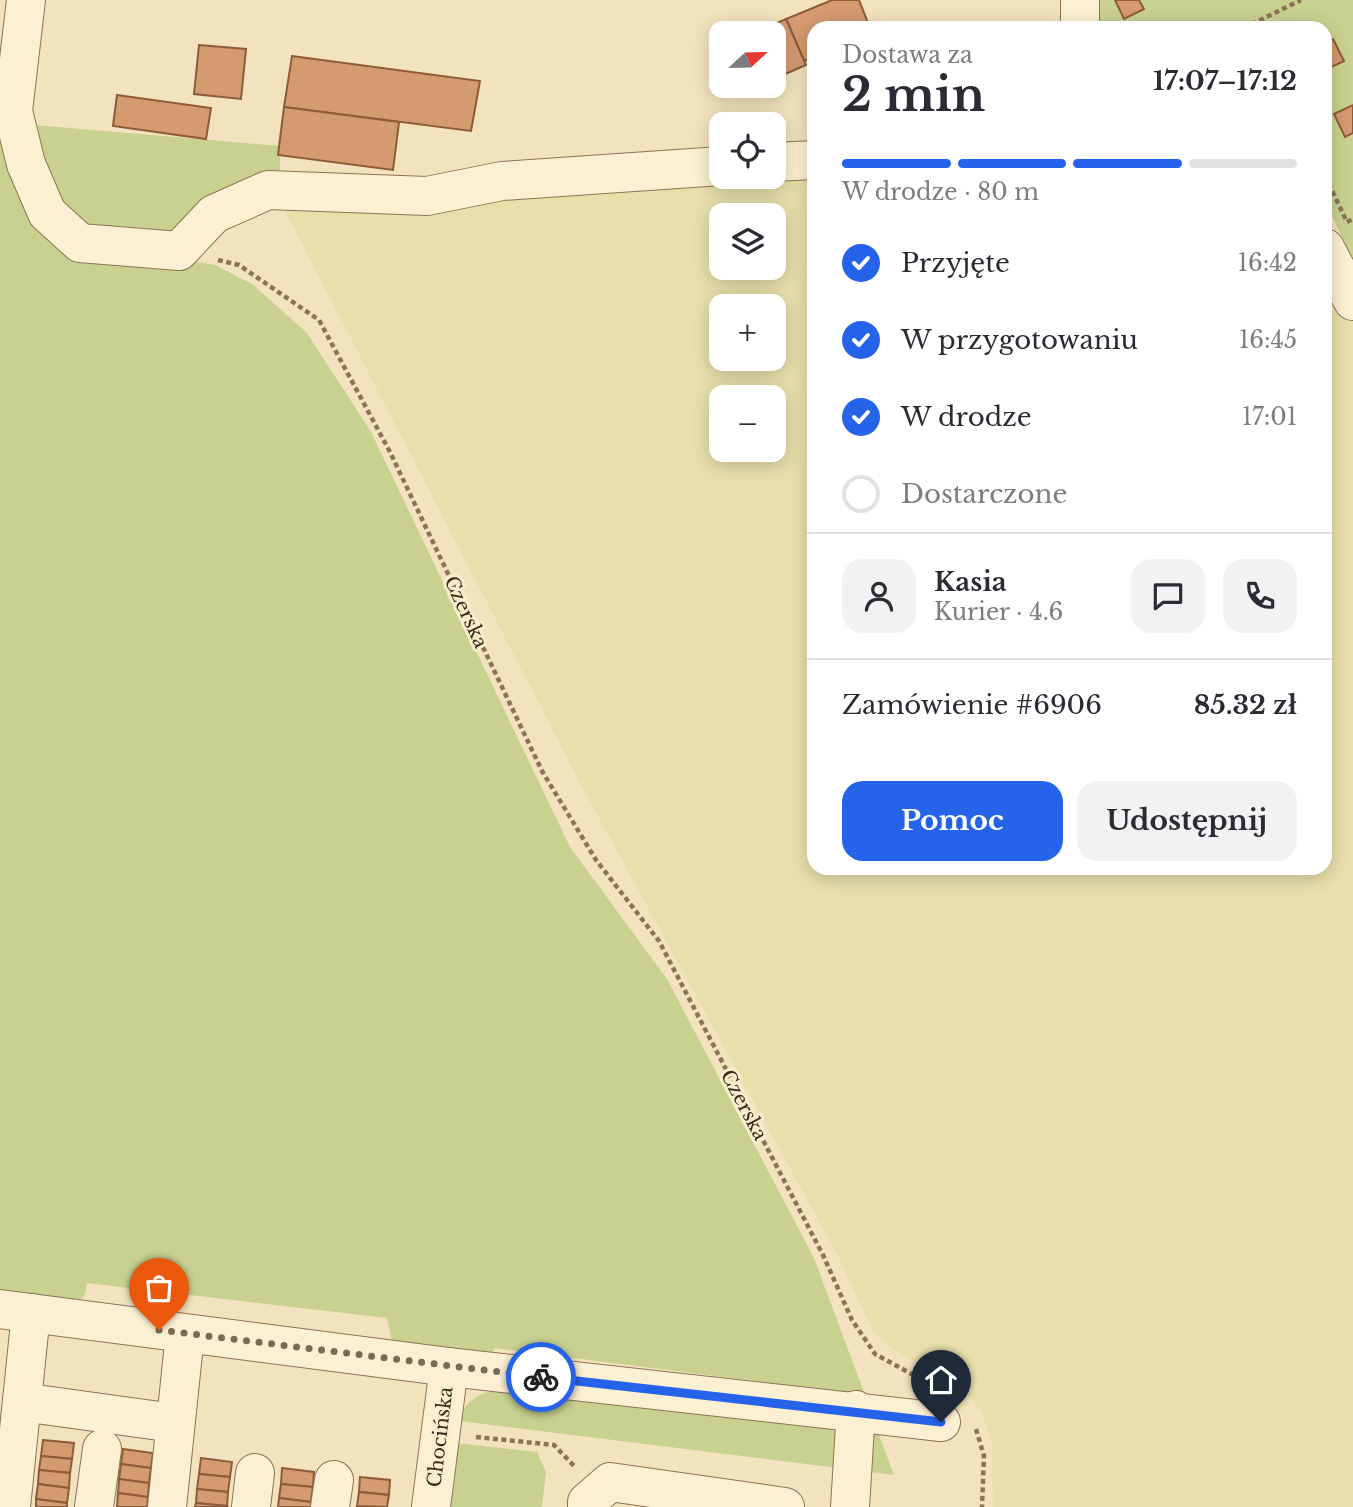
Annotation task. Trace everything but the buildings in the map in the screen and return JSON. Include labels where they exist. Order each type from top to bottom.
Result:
[{"type":"street","points":[[1080,0],[1080,21]]},
{"type":"street","points":[[26,5],[13,111],[26,164],[47,213],[80,243],[179,251],[214,214],[268,190],[427,195],[502,181],[709,167]]},
{"type":"street","points":[[786,161],[807,160]]},
{"type":"street","points":[[1332,261],[1353,301]]},
{"type":"street","points":[[11,1507],[22,1402],[15,1311],[449,1367],[856,1410],[941,1422]]},
{"type":"street","points":[[167,1507],[185,1334]]},
{"type":"street","name":"Chocińska","points":[[432,1507],[449,1367]]},
{"type":"street","points":[[22,1402],[174,1423]]},
{"type":"street","points":[[850,1507],[856,1410]]},
{"type":"street","points":[[94,1507],[102,1449]]},
{"type":"street","points":[[593,1500],[610,1482],[785,1507]]},
{"type":"path","points":[[1260,21],[1301,0]]},
{"type":"path","points":[[1332,190],[1348,222],[1353,219]]},
{"type":"path","name":"Czerska","points":[[179,251],[239,265],[319,320],[390,452],[541,771],[596,860],[659,941],[823,1255],[852,1321],[875,1354]]},
{"type":"path","points":[[441,1433],[554,1445],[593,1500]]},
{"type":"shaded area","points":[[807,178],[807,875],[1332,875],[1332,274],[1353,315],[1353,1507],[993,1507],[992,1445],[981,1411],[958,1383],[895,1351],[873,1331],[838,1256],[580,783],[278,197],[366,209],[709,184],[709,189],[786,189],[786,179]]},
{"type":"green space","points":[[1090,0],[1353,0],[1353,260],[1332,216],[1332,21],[1089,21]]},
{"type":"green space","points":[[0,122],[280,146],[280,177],[183,259],[215,265],[252,284],[307,333],[371,432],[570,847],[667,979],[814,1258],[865,1395],[494,1348],[492,1357],[392,1341],[387,1318],[87,1283],[85,1295],[77,1302],[0,1293]]},
{"type":"green space","points":[[548,1388],[879,1435],[894,1475],[459,1421],[464,1408],[483,1394],[495,1390]]},
{"type":"green space","points":[[456,1443],[537,1452],[546,1472],[542,1507],[447,1507]]},
{"type":"way so far","points":[[159,1330],[541,1377]]},
{"type":"route","points":[[541,1377],[856,1410],[941,1422]]}]
